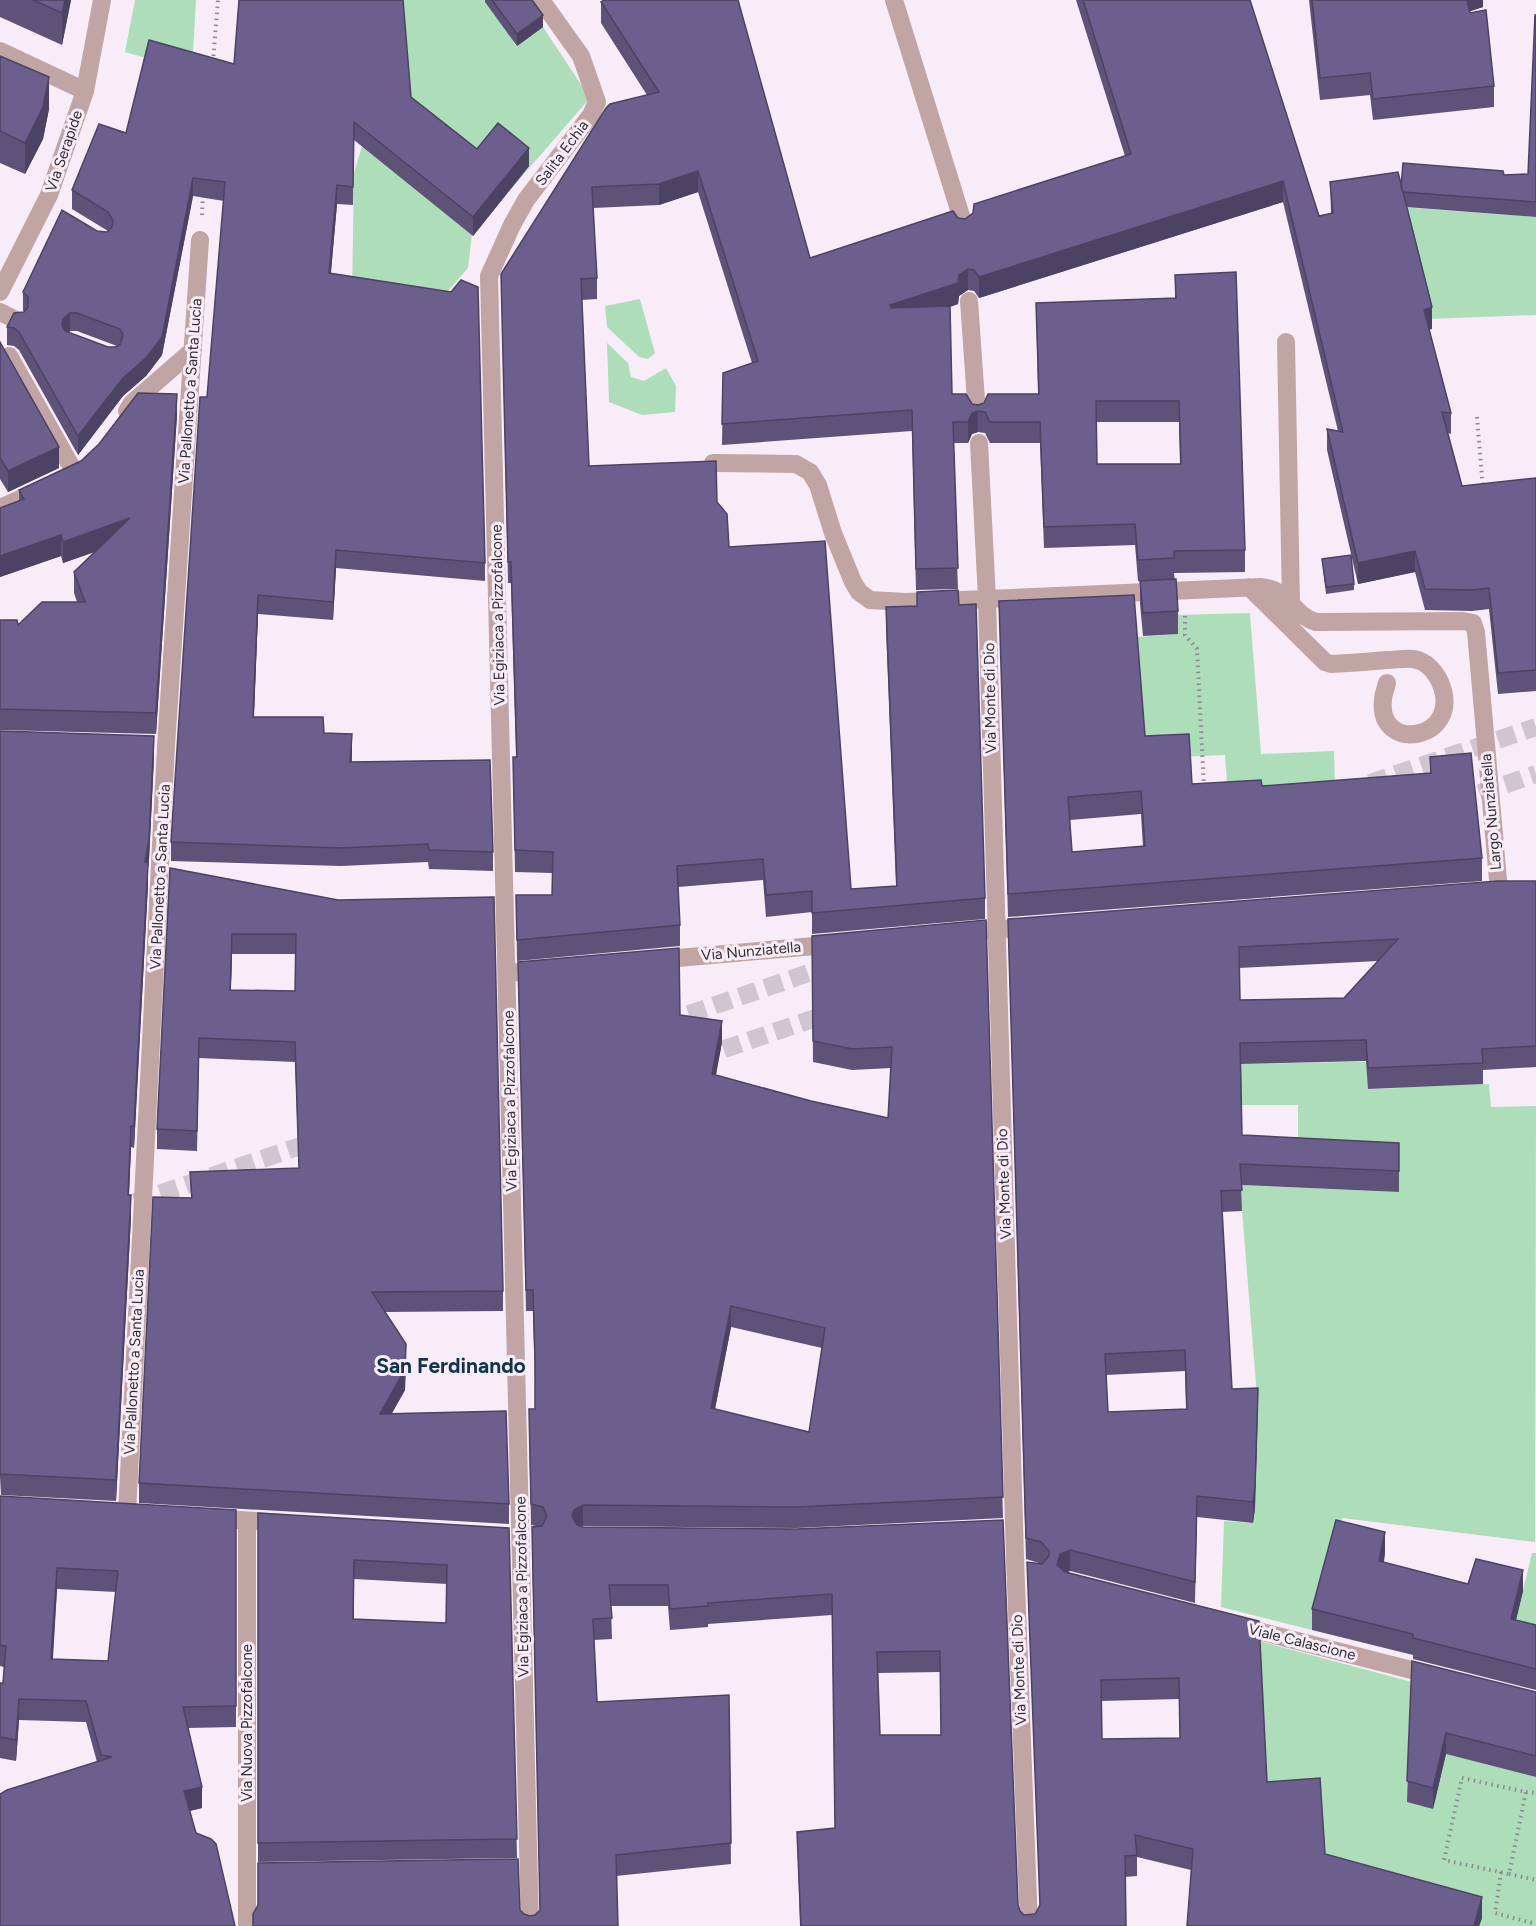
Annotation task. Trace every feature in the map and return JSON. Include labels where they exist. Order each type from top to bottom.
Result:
[{"type":"street","name":"Via Serapide","points":[[0,292],[45,205],[85,91],[102,0]]},
{"type":"street","name":"Salita Echia","points":[[489,276],[526,200],[591,115],[597,102],[581,56],[541,0]]},
{"type":"street","points":[[894,0],[961,216],[963,229]]},
{"type":"street","points":[[0,51],[85,91]]},
{"type":"street","points":[[45,205],[61,215]]},
{"type":"street","name":"Via Pallonetto a Santa Lucia","points":[[148,1515],[121,1513],[166,746],[200,240]]},
{"type":"street","name":"Via Egiziaca a Pizzofalcone","points":[[489,276],[507,973],[528,1537],[530,1926]]},
{"type":"street","points":[[969,301],[977,415]]},
{"type":"street","points":[[0,312],[18,321]]},
{"type":"street","points":[[1286,342],[1291,603]]},
{"type":"street","points":[[118,422],[132,404],[193,350]]},
{"type":"street","points":[[9,356],[63,479]]},
{"type":"street","name":"Via Monte di Dio","points":[[979,442],[987,599],[1014,1529],[1023,1570],[1029,1926]]},
{"type":"street","points":[[0,508],[63,479],[90,458]]},
{"type":"street","points":[[713,463],[796,464],[810,472],[818,484],[833,533],[859,592],[870,600],[904,602],[1250,587],[1270,588],[1291,603]]},
{"type":"street","points":[[1250,587],[1325,662],[1331,664],[1413,659],[1433,669],[1443,690],[1443,710],[1434,727],[1423,733],[1411,735],[1396,732],[1386,721],[1383,700],[1387,682]]},
{"type":"street","name":"Largo Nunziatella","points":[[1291,603],[1310,621],[1324,623],[1463,621],[1473,623],[1476,632],[1499,891],[1463,894]]},
{"type":"street","points":[[143,745],[166,746]]},
{"type":"street","points":[[940,934],[1048,926]]},
{"type":"street","name":"Via Nunziatella","points":[[634,962],[858,942]]},
{"type":"street","points":[[507,973],[564,968]]},
{"type":"street","points":[[192,1517],[295,1523]]},
{"type":"street","name":"Via Nuova Pizzofalcone","points":[[247,1521],[253,1873],[247,1926]]},
{"type":"street","points":[[992,1530],[1014,1529]]},
{"type":"street","points":[[497,1535],[528,1537]]},
{"type":"street","name":"Viale Calascione","points":[[1216,1620],[1456,1682]]},
{"type":"street","points":[[507,1869],[529,1869]]},
{"type":"path","points":[[213,69],[218,0]]},
{"type":"path","points":[[200,240],[203,194]]},
{"type":"path","points":[[1477,417],[1483,494]]},
{"type":"path","points":[[1184,590],[1185,635],[1197,649],[1204,800]]},
{"type":"path","points":[[1536,1793],[1462,1778],[1444,1860],[1536,1880]]},
{"type":"path","points":[[1509,1874],[1526,1792]]},
{"type":"path","points":[[1501,1872],[1495,1913],[1536,1924]]},
{"type":"green space","points":[[135,0],[196,0],[192,71],[125,52]]},
{"type":"green space","points":[[402,0],[488,0],[516,46],[543,27],[590,98],[472,234],[468,268],[433,308],[352,295],[354,173],[362,146],[350,97]]},
{"type":"green space","points":[[1401,207],[1536,217],[1536,315],[1429,319]]},
{"type":"green space","points":[[640,299],[655,353],[648,359],[639,357],[607,327],[605,306]]},
{"type":"green space","points":[[607,343],[628,363],[631,377],[644,381],[666,368],[676,386],[675,412],[642,415],[609,402]]},
{"type":"green space","points":[[1250,613],[1261,754],[1334,751],[1335,788],[1228,796],[1225,755],[1151,758],[1145,753],[1136,637],[1177,634],[1176,615]]},
{"type":"green space","points":[[1366,1062],[1369,1089],[1401,1088],[1399,1062],[1489,1084],[1491,1107],[1536,1106],[1535,1542],[1342,1518],[1312,1630],[1221,1607],[1224,1521],[1253,1523],[1255,1508],[1258,1409],[1240,1185],[1399,1192],[1298,1159],[1298,1105],[1242,1105],[1240,1064]]},
{"type":"green space","points":[[1532,1553],[1536,1553],[1536,1663],[1502,1677]]},
{"type":"green space","points":[[1259,1641],[1412,1682],[1433,1809],[1446,1754],[1536,1777],[1536,1926],[1479,1926],[1325,1875],[1267,1803]]},
{"type":"building","points":[[33,0],[65,0],[62,13]]},
{"type":"building","points":[[239,0],[403,0],[411,97],[477,149],[498,123],[529,148],[473,217],[354,122],[353,187],[337,185],[329,273],[451,292],[461,280],[478,287],[485,563],[336,550],[333,602],[258,595],[253,717],[323,717],[324,733],[352,734],[350,762],[490,760],[493,852],[429,850],[428,844],[341,848],[171,842],[200,397],[207,397],[225,182],[193,178],[162,337],[146,358],[123,378],[78,436],[19,332],[7,327],[14,313],[24,312],[28,307],[28,297],[23,292],[62,210],[97,231],[107,232],[112,227],[113,221],[108,212],[72,190],[99,124],[126,133],[149,40],[234,64]],"holes":[[[70,313],[77,313],[120,329],[123,335],[120,345],[108,347],[65,331],[62,325],[63,319]]]},
{"type":"building","points":[[492,0],[532,0],[543,15],[517,34]]},
{"type":"building","points":[[604,0],[738,0],[810,258],[953,211],[958,218],[965,219],[973,213],[974,204],[1131,154],[1083,0],[1250,0],[1319,216],[1333,213],[1330,182],[1398,172],[1432,307],[1424,310],[1451,413],[1442,412],[1462,486],[1536,478],[1536,670],[1498,673],[1489,588],[1425,589],[1415,551],[1358,563],[1327,429],[1343,432],[1283,181],[979,277],[974,270],[968,269],[959,275],[958,283],[890,305],[891,308],[950,306],[952,394],[966,394],[972,404],[978,405],[984,403],[988,394],[1039,394],[1036,303],[1176,298],[1175,275],[1236,272],[1245,550],[1174,551],[1174,558],[1138,560],[1135,524],[1044,527],[1040,422],[990,422],[985,412],[978,411],[972,413],[968,422],[953,422],[958,568],[916,569],[912,410],[722,424],[723,373],[758,361],[698,171],[659,184],[592,187],[597,278],[581,279],[589,466],[716,461],[717,502],[727,514],[729,547],[825,541],[851,889],[897,886],[886,607],[917,606],[917,592],[958,590],[959,605],[976,604],[985,898],[812,913],[812,891],[766,895],[763,859],[677,866],[680,925],[517,940],[516,895],[552,895],[553,852],[515,850],[513,757],[517,757],[511,562],[508,562],[501,274],[606,108],[610,104],[659,92],[601,2]],"holes":[[[1096,401],[1179,401],[1181,464],[1097,464]]]},
{"type":"building","points":[[1312,0],[1467,0],[1470,13],[1486,10],[1494,86],[1373,99],[1370,73],[1320,78]]},
{"type":"building","points":[[1535,15],[1536,202],[1403,192],[1401,187],[1403,163],[1503,171],[1504,175],[1528,174]]},
{"type":"building","points":[[0,56],[49,77],[43,107],[25,143],[0,131]]},
{"type":"building","points":[[0,342],[59,447],[8,471],[0,458]]},
{"type":"building","points":[[138,393],[177,394],[156,713],[0,709],[0,620],[17,620],[18,625],[42,602],[85,602],[74,572],[130,518],[63,542],[61,535],[0,556],[0,508],[24,499],[19,490],[81,461],[99,444]]},
{"type":"building","points":[[1351,555],[1354,584],[1326,587],[1322,559]]},
{"type":"building","points":[[1176,579],[1178,611],[1143,613],[1140,581]]},
{"type":"building","points":[[1134,595],[1145,736],[1189,734],[1192,784],[1261,780],[1262,786],[1431,773],[1430,757],[1471,753],[1482,858],[1008,894],[999,601]],"holes":[[[1141,791],[1145,846],[1072,852],[1068,797]]]},
{"type":"building","points":[[0,731],[154,736],[149,839],[145,862],[148,863],[134,1126],[131,1126],[128,1195],[131,1195],[116,1480],[0,1474]]},
{"type":"building","points":[[170,868],[338,900],[494,897],[503,1291],[372,1292],[406,1344],[405,1369],[380,1414],[506,1411],[509,1504],[139,1483],[153,1197],[192,1198],[190,1172],[299,1168],[295,1042],[199,1038],[197,1131],[157,1129]],"holes":[[[232,934],[296,934],[295,991],[230,990]]]},
{"type":"building","points":[[1498,881],[1536,881],[1536,1046],[1482,1049],[1483,1063],[1368,1068],[1366,1040],[1240,1043],[1242,1135],[1399,1143],[1399,1171],[1240,1164],[1242,1190],[1221,1191],[1232,1389],[1258,1388],[1253,1502],[1197,1496],[1195,1582],[1070,1550],[1060,1554],[1057,1565],[1065,1572],[1259,1621],[1267,1782],[1320,1778],[1325,1854],[1482,1897],[1474,1926],[1187,1926],[1193,1849],[1135,1835],[1137,1855],[1125,1856],[1126,1926],[801,1926],[797,1832],[835,1828],[832,1594],[708,1603],[708,1606],[670,1609],[668,1585],[609,1585],[612,1618],[593,1619],[597,1702],[729,1695],[731,1843],[616,1855],[618,1926],[253,1926],[253,1914],[258,1905],[258,1863],[518,1859],[520,1910],[530,1916],[540,1910],[532,1527],[542,1526],[547,1516],[543,1507],[531,1504],[529,1409],[535,1409],[535,1361],[533,1290],[526,1290],[518,962],[679,948],[680,1015],[722,1021],[712,1074],[811,1101],[888,1118],[892,1047],[852,1049],[813,1041],[812,936],[986,920],[1003,1497],[797,1507],[583,1505],[574,1510],[572,1516],[577,1525],[583,1527],[797,1529],[1003,1520],[1018,1905],[1024,1915],[1035,1914],[1040,1905],[1027,1562],[1042,1564],[1049,1556],[1049,1551],[1041,1542],[1026,1538],[1008,919]],"holes":[[[1398,939],[1344,998],[1240,1000],[1239,947]],[[731,1306],[825,1328],[809,1432],[711,1408]],[[1185,1350],[1187,1409],[1108,1412],[1105,1354]],[[940,1651],[941,1735],[880,1735],[877,1652]],[[1179,1678],[1180,1738],[1102,1739],[1101,1680]]]},
{"type":"building","points":[[0,1496],[236,1510],[236,1706],[183,1707],[202,1787],[184,1791],[196,1833],[211,1839],[216,1844],[235,1926],[0,1926],[0,1794],[112,1757],[101,1755],[86,1701],[19,1699],[16,1740],[0,1737],[0,1683],[3,1683],[6,1646],[0,1645]],"holes":[[[57,1568],[118,1571],[108,1661],[51,1659]]]},
{"type":"building","points":[[258,1513],[509,1528],[517,1839],[258,1843]],"holes":[[[354,1560],[447,1565],[446,1623],[353,1619]]]},
{"type":"building","points":[[1336,1520],[1385,1532],[1379,1561],[1468,1584],[1476,1559],[1523,1570],[1511,1619],[1536,1625],[1536,1669],[1413,1638],[1413,1634],[1312,1609]]},
{"type":"building","points":[[1412,1661],[1536,1692],[1536,1756],[1446,1733],[1433,1788],[1407,1781]]},
{"type":"tunnel","points":[[1370,783],[1536,727]]},
{"type":"tunnel","points":[[1454,802],[1536,774]]},
{"type":"tunnel","points":[[663,1023],[835,964]]},
{"type":"tunnel","points":[[698,1058],[836,1011]]},
{"type":"tunnel","points":[[109,1211],[321,1139]]},
{"type":"district","name":"San Ferdinando","points":[[451,1366]]}]
